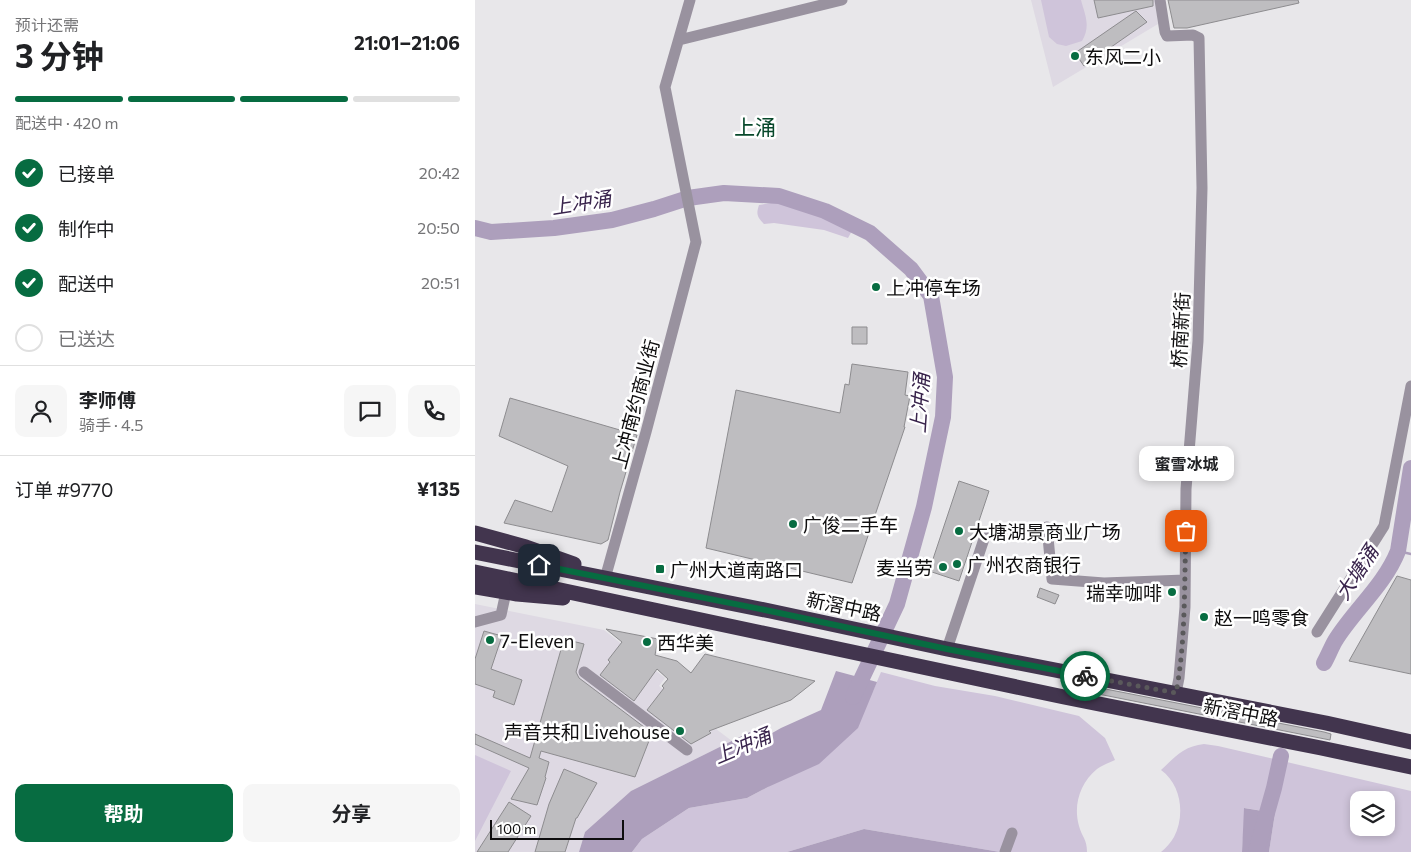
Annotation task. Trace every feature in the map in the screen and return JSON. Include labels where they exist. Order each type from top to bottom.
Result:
[{"type":"highway","points":[[475,534],[527,547],[632,584]]},
{"type":"highway","name":"新滘中路","points":[[475,552],[947,649],[1326,723],[1411,742]]},
{"type":"highway","name":"新滘中路","points":[[475,572],[1064,697],[1303,744],[1411,768]]},
{"type":"highway","points":[[475,579],[545,592],[604,599]]},
{"type":"highway","points":[[475,587],[540,596],[604,599]]},
{"type":"street","points":[[690,0],[679,40],[843,0]]},
{"type":"street","name":"桥南新街","points":[[1160,0],[1167,36],[1193,35],[1199,38],[1202,188],[1197,349],[1186,489],[1182,638],[1176,693]]},
{"type":"street","name":"上冲南约商业街","points":[[607,575],[696,242],[665,87],[679,40]]},
{"type":"street","points":[[1317,632],[1384,526],[1411,386]]},
{"type":"street","points":[[1047,527],[1052,579],[1104,583],[1185,580]]},
{"type":"street","points":[[947,649],[987,533]]},
{"type":"street","points":[[475,622],[501,615],[506,592]]},
{"type":"street","points":[[584,672],[687,750]]},
{"type":"street","points":[[1005,852],[1012,833]]},
{"type":"shaded area","name":"东风二小","points":[[1031,0],[1155,0],[1158,24],[1053,87]]},
{"type":"shaded area","points":[[1041,0],[1081,0],[1087,25],[1082,41],[1066,46],[1057,44],[1049,37]]},
{"type":"shaded area","points":[[777,202],[830,218],[853,229],[848,238],[824,230],[774,223],[764,224],[758,215],[759,205]]},
{"type":"shaded area","points":[[475,604],[604,630],[665,678],[659,686],[732,741],[631,791],[585,832],[579,852],[475,852]]},
{"type":"shaded area","points":[[881,672],[935,686],[995,696],[1079,716],[1105,738],[1115,760],[1099,768],[1091,775],[1079,795],[1077,818],[1087,852],[1000,852],[864,829],[787,852],[632,852],[642,839],[689,808],[747,798],[768,787],[873,691]]},
{"type":"shaded area","points":[[1204,744],[1218,746],[1411,791],[1411,852],[1269,852],[1275,813],[1245,808],[1242,852],[1161,852],[1174,837],[1180,820],[1180,811],[1177,792],[1168,776],[1161,770],[1180,753],[1191,747]]},
{"type":"shaded area","points":[[475,755],[511,771],[475,841]]},
{"type":"water","points":[[836,671],[877,682],[858,728],[819,764],[747,798],[689,808],[642,839],[632,852],[579,852],[585,832],[631,791],[750,732],[756,742],[781,728],[821,710]]},
{"type":"water","points":[[1244,808],[1275,813],[1269,852],[1242,852]]},
{"type":"water","points":[[864,829],[1000,852],[787,852]]},
{"type":"building","points":[[1094,0],[1153,0],[1153,6],[1098,18]]},
{"type":"building","points":[[1168,0],[1298,0],[1299,3],[1187,28],[1174,28]]},
{"type":"building","points":[[1136,11],[1147,22],[1084,66],[1075,53]]},
{"type":"building","points":[[852,327],[867,327],[867,344],[852,344]]},
{"type":"building","points":[[852,364],[908,372],[905,395],[910,396],[905,427],[852,583],[706,548],[736,390],[840,413],[845,384],[849,385]]},
{"type":"building","points":[[510,398],[637,435],[608,540],[601,544],[504,523],[515,500],[552,512],[568,466],[499,436]]},
{"type":"building","name":"大塘湖景商业广场","points":[[959,481],[989,491],[959,581],[929,571]]},
{"type":"building","points":[[1397,576],[1411,580],[1411,674],[1349,661]]},
{"type":"building","points":[[1040,588],[1059,595],[1055,604],[1037,597]]},
{"type":"building","points":[[606,629],[658,639],[655,655],[677,661],[691,673],[705,654],[815,681],[791,700],[709,731],[711,733],[691,744],[647,710],[664,688],[662,686],[668,679],[657,669],[634,701],[600,675],[610,662],[608,660],[622,642]]},
{"type":"building","points":[[484,631],[502,636],[491,669],[522,680],[514,705],[493,697],[495,691],[475,684],[475,659]]},
{"type":"building","points":[[564,639],[584,644],[576,672],[579,678],[652,733],[635,777],[541,751],[539,758],[549,762],[537,805],[511,799],[529,768],[475,744],[475,734],[530,758]]},
{"type":"building","points":[[1075,683],[1324,732],[1331,734],[1330,740],[1073,689]]},
{"type":"building","points":[[564,769],[597,783],[576,818],[565,852],[535,852],[549,804]]},
{"type":"building","points":[[509,802],[531,816],[508,852],[477,852]]},
{"type":"waterway","name":"上冲涌","points":[[475,228],[491,232],[554,228],[612,220],[688,198],[724,193],[779,196],[825,211],[870,233],[911,269],[931,296],[945,377],[943,417],[924,507],[897,604],[853,697]]},
{"type":"waterway","name":"大塘涌","points":[[1324,663],[1335,641],[1377,587],[1398,551],[1411,468]]},
{"type":"waterway","points":[[1398,551],[1411,554]]},
{"type":"waterway","name":"大塘涌","points":[[1256,852],[1281,756]]},
{"type":"way so far","points":[[1085,676],[1176,693],[1185,607],[1186,531]]},
{"type":"place","name":"东风二小","points":[[1075,56]]},
{"type":"place","name":"上冲停车场","points":[[876,287]]},
{"type":"place","name":"广俊二手车","points":[[793,524]]},
{"type":"place","name":"大塘湖景商业广场","points":[[959,531]]},
{"type":"place","name":"蜜雪冰城","points":[[1186,531]]},
{"type":"place","name":"广州农商银行","points":[[957,564]]},
{"type":"place","name":"麦当劳","points":[[943,567]]},
{"type":"place","name":"广州大道南路口","points":[[660,569]]},
{"type":"place","name":"瑞幸咖啡","points":[[1172,592]]},
{"type":"place","name":"赵一鸣零食","points":[[1204,617]]},
{"type":"place","name":"7-Eleven","points":[[490,640]]},
{"type":"place","name":"西华美","points":[[647,642]]},
{"type":"place","name":"声音共和 Livehouse","points":[[680,731]]},
{"type":"district","name":"上涌","points":[[755,126]]},
{"type":"route","points":[[539,565],[1085,676]]}]
